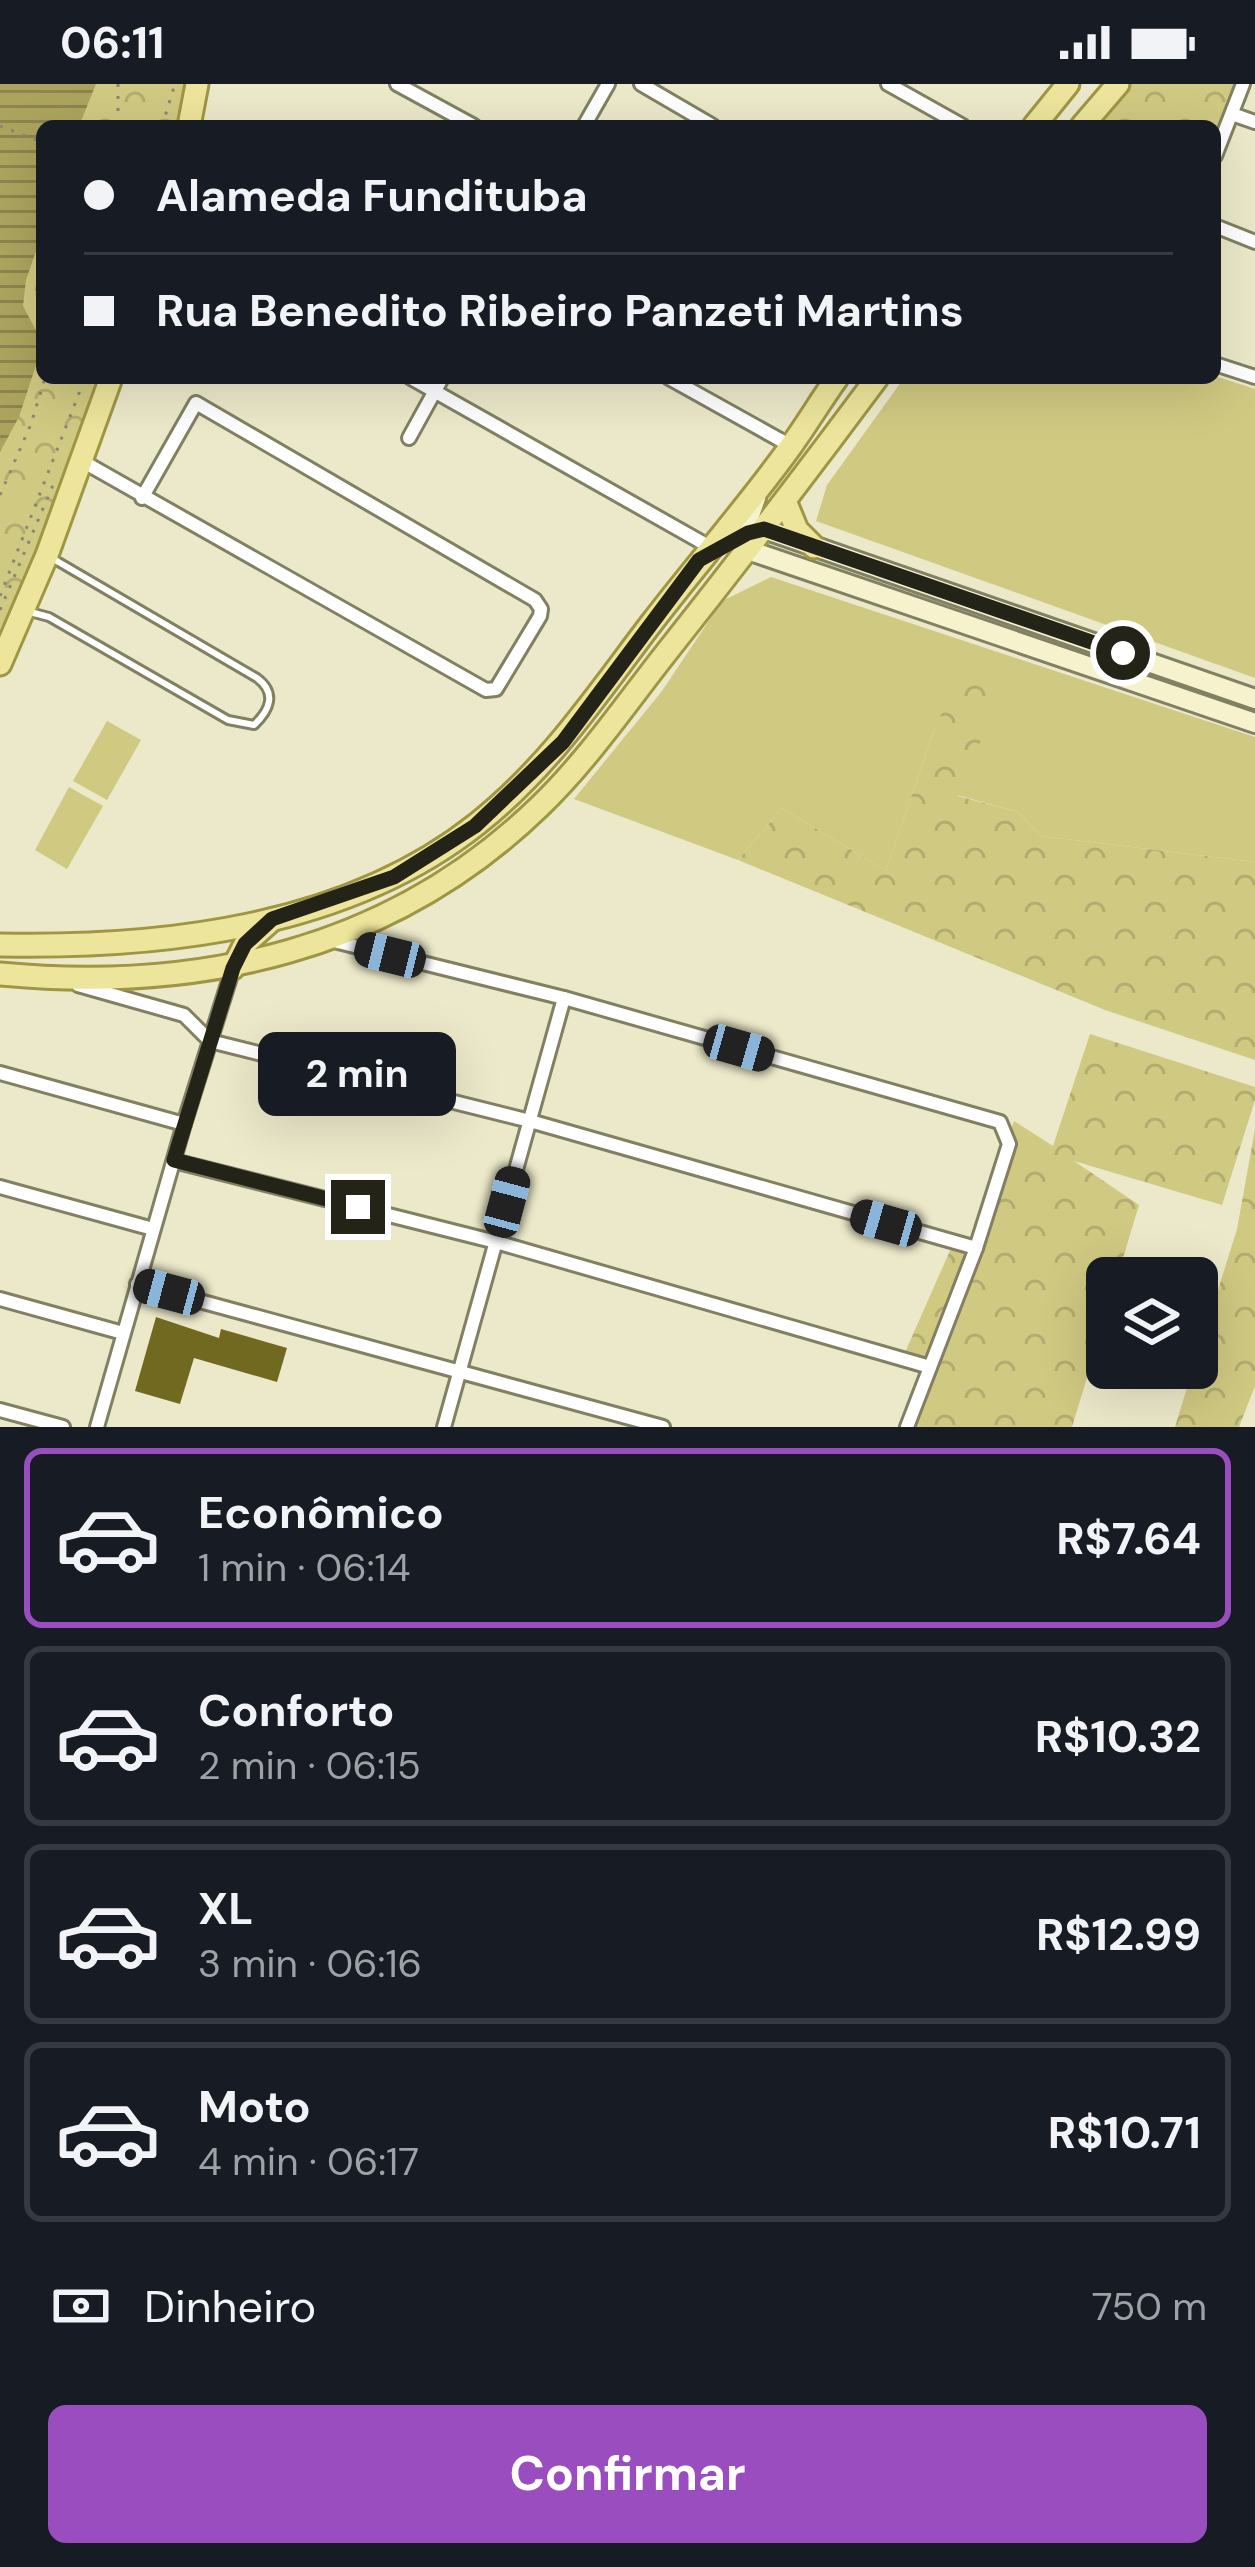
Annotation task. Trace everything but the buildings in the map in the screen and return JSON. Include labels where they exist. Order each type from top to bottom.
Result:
[{"type":"main road","points":[[194,120],[196,84]]},
{"type":"main road","points":[[1039,120],[1068,84]]},
{"type":"main road","points":[[1087,120],[1118,84]]},
{"type":"main road","points":[[0,642],[11,610],[47,555],[109,384]]},
{"type":"main road","points":[[0,945],[62,946],[189,936],[272,919],[372,886],[451,843],[494,809],[588,712],[833,384]]},
{"type":"main road","points":[[0,974],[53,979],[150,977],[233,968],[380,918],[482,857],[541,805],[611,726],[873,384]]},
{"type":"main road","points":[[763,481],[749,518],[753,537],[818,573]]},
{"type":"main road","points":[[786,503],[796,530],[814,547]]},
{"type":"main road","points":[[704,554],[753,537],[814,547],[1255,699]]},
{"type":"main road","points":[[730,572],[767,564],[818,573],[1255,723]]},
{"type":"main road","points":[[0,664],[11,610]]},
{"type":"main road","points":[[588,712],[611,726]]},
{"type":"main road","points":[[233,968],[245,944],[272,919]]},
{"type":"street","points":[[397,84],[463,120]]},
{"type":"street","points":[[587,120],[608,84]]},
{"type":"street","points":[[641,84],[703,120]]},
{"type":"street","points":[[888,84],[953,120]]},
{"type":"street","points":[[1221,141],[1244,84]]},
{"type":"street","points":[[1232,114],[1255,122]]},
{"type":"street","points":[[1221,228],[1255,242]]},
{"type":"street","points":[[1221,366],[1255,377]]},
{"type":"street","points":[[409,438],[438,384],[704,554]]},
{"type":"street","points":[[681,384],[791,446]]},
{"type":"street","points":[[82,461],[142,497],[486,689],[496,689],[540,616],[536,600],[196,403],[142,497]]},
{"type":"street","points":[[328,939],[564,998],[1000,1122],[1009,1144],[976,1248],[907,1427]]},
{"type":"street","points":[[98,1427],[233,968]]},
{"type":"street","points":[[53,979],[184,1015],[210,1041],[530,1121],[976,1248]]},
{"type":"street","points":[[444,1427],[564,998]]},
{"type":"street","points":[[0,1073],[184,1124]]},
{"type":"street","points":[[174,1160],[496,1242],[930,1367]]},
{"type":"street","points":[[0,1187],[153,1229]]},
{"type":"street","points":[[137,1284],[663,1427]]},
{"type":"street","points":[[0,1299],[123,1333]]},
{"type":"street","points":[[0,1410],[63,1427]]},
{"type":"lane","points":[[11,610],[49,617],[228,720],[254,725],[265,715],[271,699],[266,685],[47,555]]},
{"type":"path","points":[[118,84],[118,120]]},
{"type":"path","points":[[165,120],[175,84]]},
{"type":"path","points":[[0,126],[36,140]]},
{"type":"path","points":[[0,495],[43,384]]},
{"type":"path","points":[[0,596],[83,384]]},
{"type":"path","points":[[72,435],[90,384]]},
{"type":"path","points":[[11,610],[57,475]]},
{"type":"green space","points":[[0,84],[190,84],[180,120],[36,120],[36,384],[100,384],[25,582],[0,629]]},
{"type":"green space","points":[[1126,84],[1237,84],[1221,124],[1221,120],[1097,120]]},
{"type":"green space","points":[[1221,378],[1255,389],[1255,678],[816,521],[827,485],[900,384],[1221,384]]},
{"type":"green space","points":[[771,577],[1255,737],[1255,862],[1041,836],[1018,812],[957,795],[1008,674],[967,663],[934,730],[886,871],[782,808],[738,860],[574,799],[662,691],[722,601]]},
{"type":"green space","points":[[966,662],[1009,673],[958,796],[1018,812],[1041,836],[1255,862],[1255,1060],[1105,1010],[738,860],[782,808],[886,871],[934,730]]},
{"type":"green space","points":[[107,721],[141,740],[107,800],[73,781]]},
{"type":"green space","points":[[69,787],[103,806],[67,869],[35,850]]},
{"type":"green space","points":[[1090,1034],[1255,1087],[1222,1205],[1074,1161],[1139,1205],[1123,1257],[1086,1257],[1086,1381],[1072,1427],[911,1427],[929,1364],[903,1357],[952,1246],[970,1252],[1014,1121],[1053,1146]]},
{"type":"green space","points":[[1255,1129],[1255,1386],[1239,1427],[1175,1427],[1187,1389],[1218,1389],[1218,1290],[1237,1229]]},
{"type":"shaded area","points":[[0,84],[96,84],[81,120],[36,120],[36,251],[23,306],[36,330],[36,365],[19,417],[0,452]]},
{"type":"route","points":[[358,1207],[174,1160],[239,954],[272,919],[394,877],[475,826],[563,742],[699,560],[764,529],[1123,653]]}]
